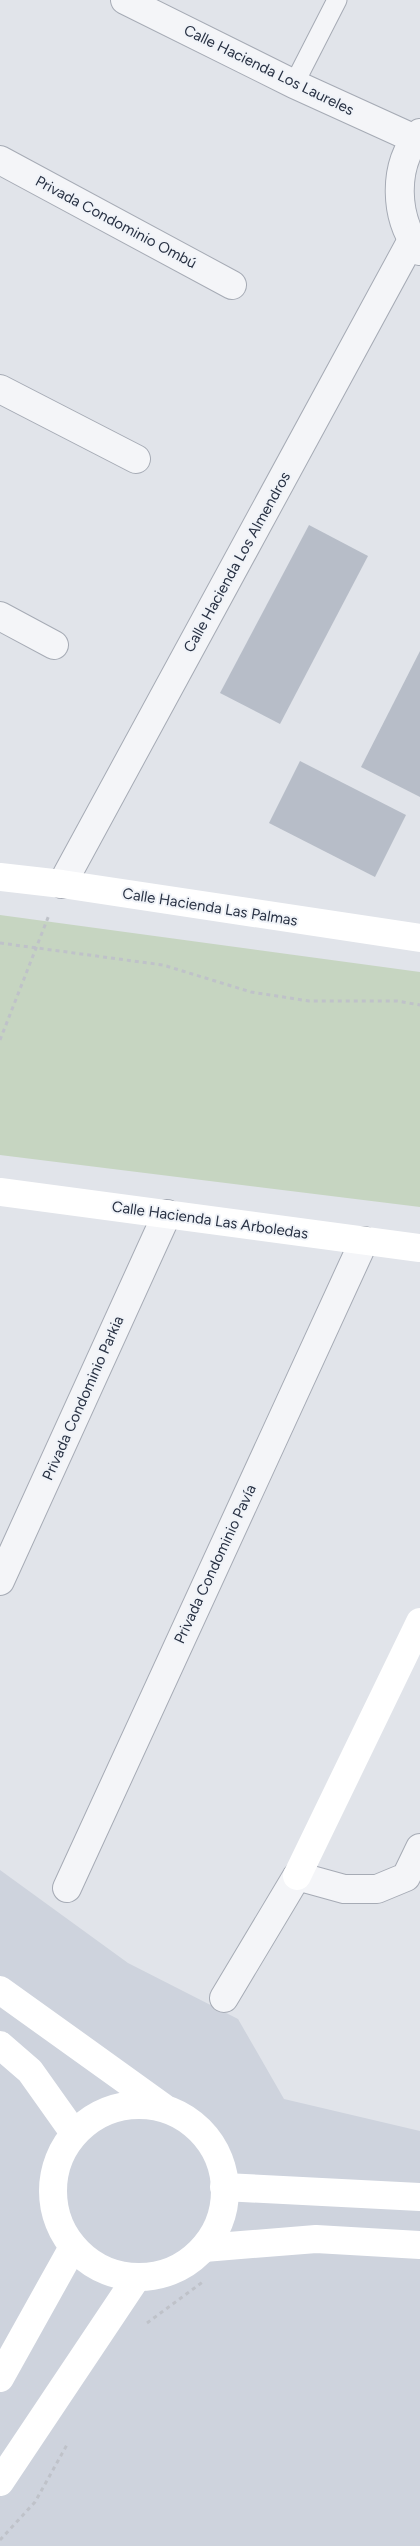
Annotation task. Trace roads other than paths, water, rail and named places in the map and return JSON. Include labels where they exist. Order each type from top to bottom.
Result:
[{"type":"main road","name":"Calle Hacienda Las Palmas","points":[[0,877],[418,934]]},
{"type":"main road","name":"Calle Hacienda Las Arboledas","points":[[0,1192],[420,1248]]},
{"type":"main road","points":[[297,1876],[420,1622]]},
{"type":"main road","points":[[0,1990],[164,2107],[186,2118],[205,2134],[218,2155],[224,2187],[224,2203],[217,2227],[204,2248],[185,2264],[162,2274],[138,2278],[113,2274],[91,2263],[73,2247],[60,2226],[53,2202],[53,2178],[60,2154],[74,2133],[93,2117],[115,2107],[139,2103],[164,2107]]},
{"type":"main road","points":[[0,2045],[30,2071],[74,2133]]},
{"type":"main road","points":[[224,2187],[420,2197]]},
{"type":"main road","points":[[204,2248],[316,2239],[420,2245]]},
{"type":"main road","points":[[0,2378],[73,2247]]},
{"type":"main road","points":[[0,2482],[138,2278]]},
{"type":"street","name":"Calle Hacienda Los Laureles","points":[[125,0],[294,84],[417,136]]},
{"type":"street","points":[[416,246],[402,216],[399,190],[404,163],[417,136]]},
{"type":"street","name":"Privada Condominio Ombú","points":[[0,160],[232,285]]},
{"type":"street","name":"Calle Hacienda Los Almendros","points":[[62,884],[416,246]]},
{"type":"street","points":[[0,389],[136,458]]},
{"type":"street","points":[[0,616],[54,645]]},
{"type":"street","name":"Privada Condominio Parkia","points":[[0,1581],[167,1214]]},
{"type":"street","name":"Privada Condominio Pavía","points":[[66,1888],[364,1241]]},
{"type":"street","points":[[224,1998],[297,1876],[344,1889],[377,1889],[406,1877],[420,1848]]},
{"type":"lane","points":[[294,84],[336,0]]}]
